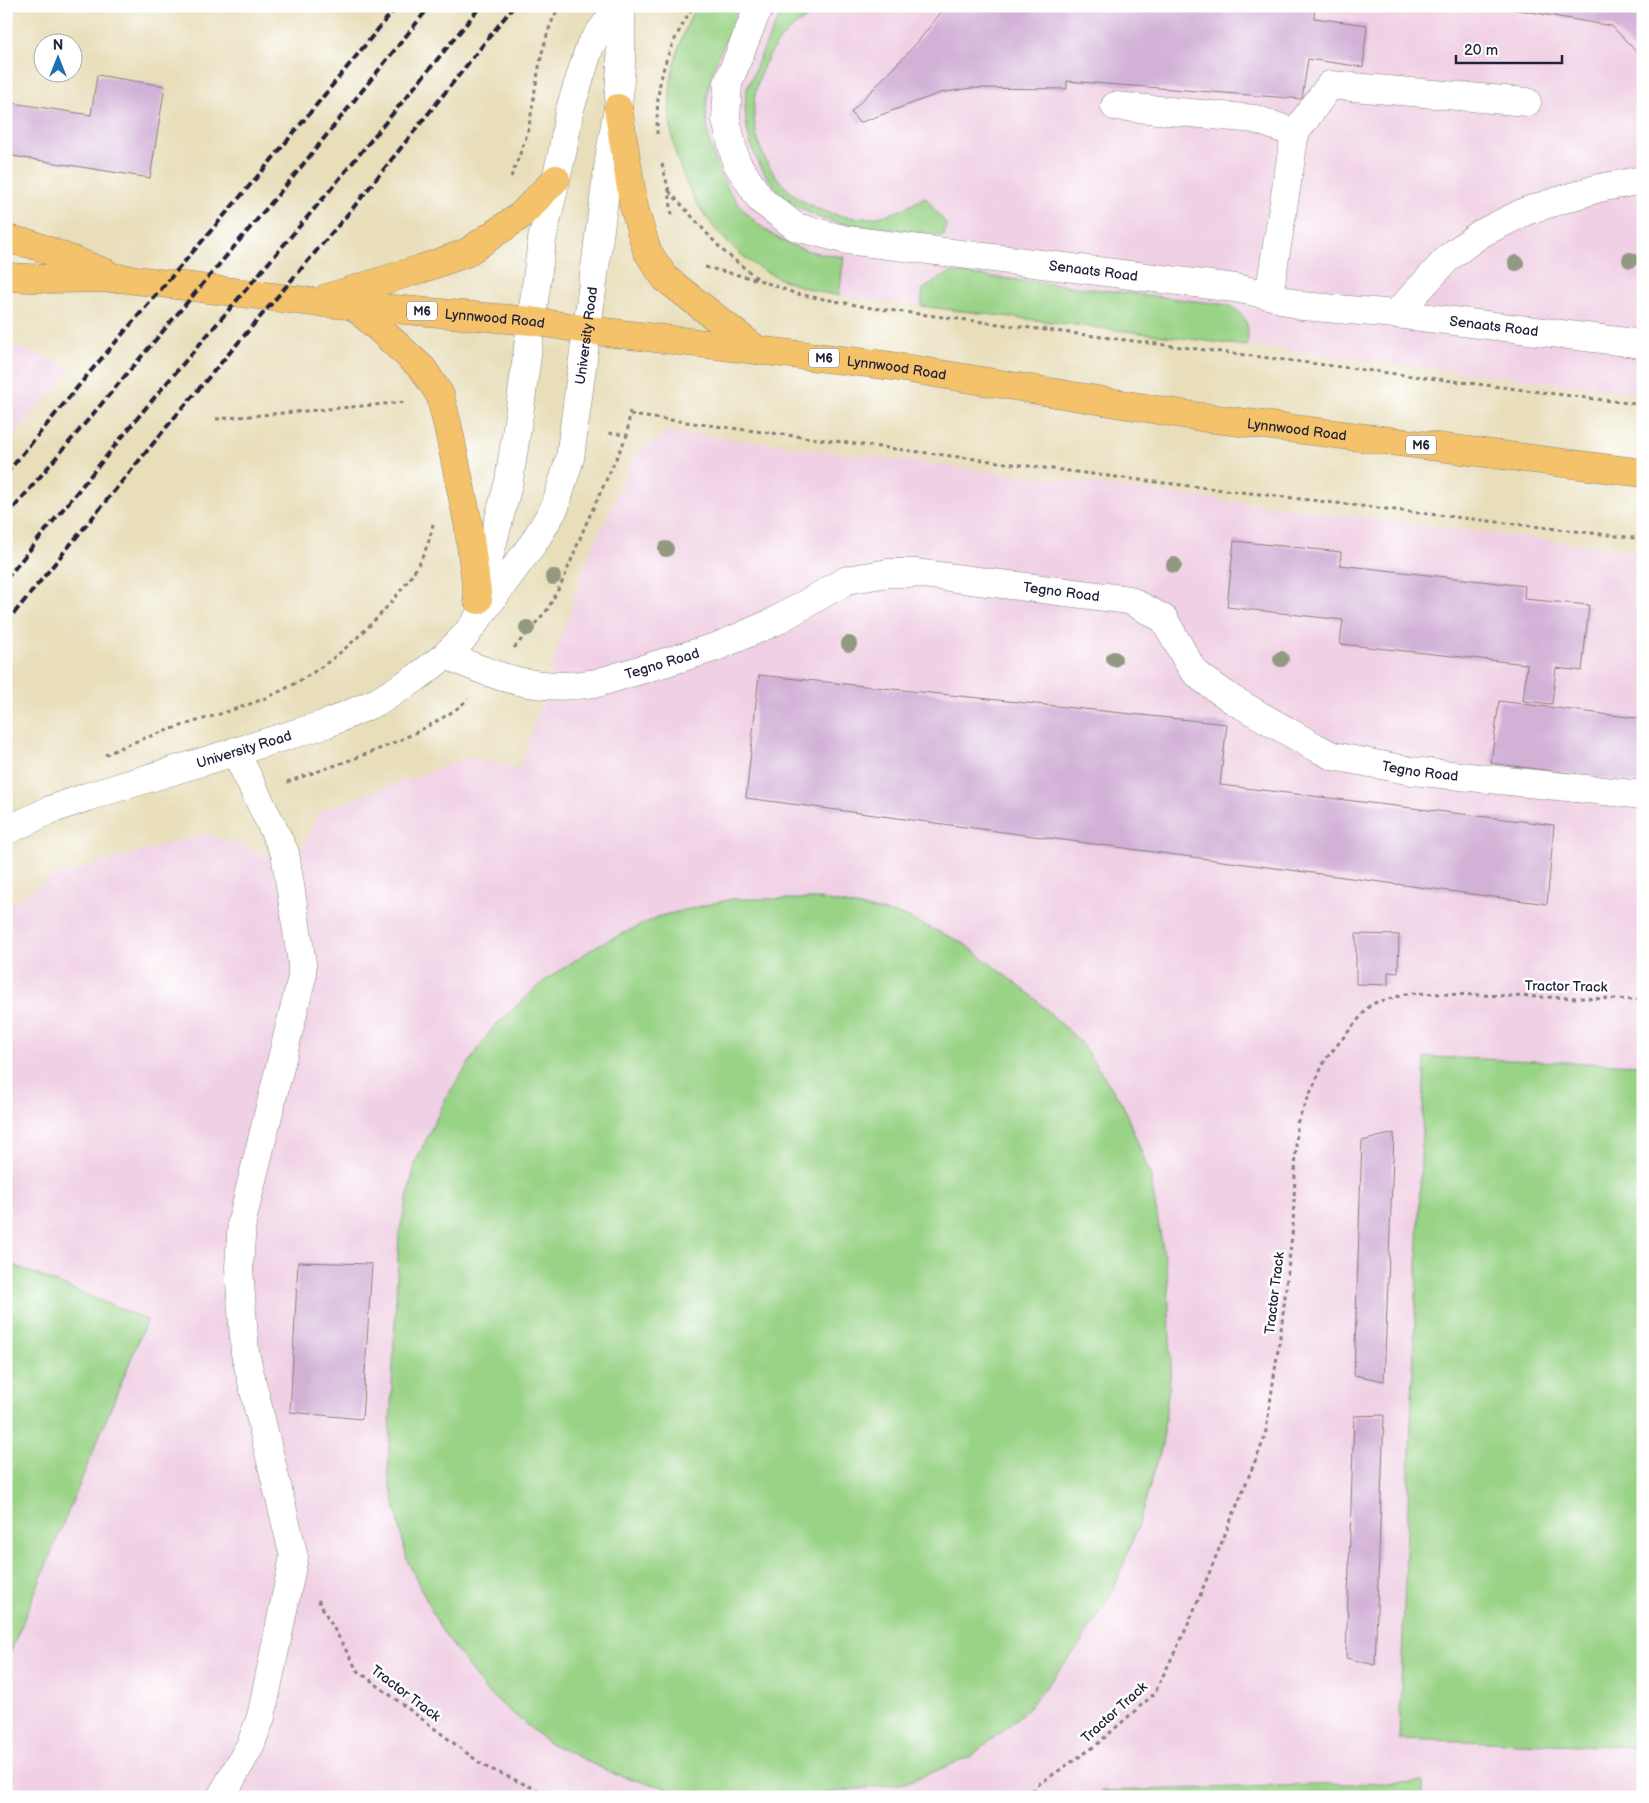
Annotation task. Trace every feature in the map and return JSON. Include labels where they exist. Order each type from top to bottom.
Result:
[{"type":"main road","points":[[618,108],[635,212],[648,251],[665,278],[757,350]]},
{"type":"main road","points":[[313,302],[421,269],[466,253],[520,216],[556,179]]},
{"type":"main road","name":"Lynnwood Road","points":[[6,239],[32,244],[119,278]]},
{"type":"main road","name":"Lynnwood Road","points":[[6,277],[51,279],[119,278],[313,302],[532,321],[588,330],[892,366],[1200,417],[1643,473]]},
{"type":"main road","points":[[353,305],[423,369],[440,395],[468,523],[478,600]]},
{"type":"street","name":"University Road","points":[[6,830],[87,796],[326,724],[379,701],[416,678],[446,655],[465,636],[534,542],[555,507],[570,458],[610,153],[618,108],[621,64],[620,6]]},
{"type":"street","name":"University Road","points":[[465,636],[478,600],[509,482],[542,240],[569,112],[590,46],[620,6]]},
{"type":"street","name":"Senaats Road","points":[[762,6],[756,13],[728,83],[726,120],[736,162],[761,200],[796,227],[847,240],[1235,288],[1269,295],[1302,306],[1396,314],[1643,344]]},
{"type":"street","points":[[1269,295],[1294,133],[1330,85],[1527,102]]},
{"type":"street","points":[[1115,106],[1255,119],[1294,133]]},
{"type":"street","points":[[1396,314],[1449,258],[1480,234],[1526,211],[1598,188],[1643,180]]},
{"type":"street","name":"Tegno Road","points":[[446,655],[491,674],[535,685],[578,686],[597,683],[716,647],[774,622],[847,580],[888,572],[914,572],[1129,600],[1164,619],[1192,669],[1202,680],[1315,748],[1333,756],[1412,771],[1643,795]]},
{"type":"street","points":[[221,1797],[250,1746],[261,1717],[294,1557],[245,1353],[239,1268],[242,1221],[302,977],[302,963],[285,853],[235,751]]},
{"type":"path","points":[[509,181],[528,129],[544,49],[554,15],[560,6]]},
{"type":"path","points":[[658,140],[658,101],[662,74],[678,33],[693,6]]},
{"type":"path","points":[[662,162],[669,191],[722,250],[759,280]]},
{"type":"path","points":[[696,265],[759,280],[797,294],[872,308],[1643,405]]},
{"type":"path","points":[[216,419],[408,402]]},
{"type":"path","points":[[610,433],[627,435],[630,413],[1149,482],[1643,539]]},
{"type":"path","points":[[102,756],[179,726],[245,706],[274,694],[318,671],[364,633],[407,585],[421,562],[432,532],[435,515]]},
{"type":"path","name":"Tractor Track","points":[[1027,1797],[1039,1784],[1096,1746],[1154,1694],[1187,1627],[1265,1437],[1282,1323],[1293,1226],[1297,1123],[1325,1060],[1371,1004],[1410,993],[1643,1000]]},
{"type":"path","name":"Tractor Track","points":[[294,1557],[357,1670],[484,1766],[553,1797]]},
{"type":"shaded area","points":[[697,6],[1643,6],[1643,394],[839,296],[786,282],[749,261],[717,232],[694,201],[677,161],[669,120],[671,77],[682,37]]},
{"type":"shaded area","points":[[6,346],[18,347],[73,369],[6,444]]},
{"type":"shaded area","points":[[667,431],[1643,552],[1643,1797],[6,1797],[6,907],[51,877],[206,833],[268,856],[301,849],[320,811],[469,757],[520,769],[584,566],[634,457]]},
{"type":"green space","points":[[697,6],[745,6],[718,57],[708,90],[706,115],[709,139],[716,163],[726,185],[739,205],[756,222],[776,237],[805,250],[844,257],[839,296],[815,291],[780,279],[748,260],[725,240],[706,216],[690,191],[679,163],[672,134],[670,104],[672,74],[680,44]]},
{"type":"green space","points":[[785,6],[840,6],[830,8],[802,21],[778,42],[772,51],[759,79],[754,108],[757,135],[766,161],[782,184],[804,201],[830,213],[861,218],[878,217],[902,209],[925,197],[946,224],[944,236],[829,221],[799,207],[771,182],[760,166],[753,149],[745,112],[746,93],[764,49]]},
{"type":"green space","points":[[951,272],[1228,305],[1246,321],[1248,332],[1247,346],[921,306],[923,289]]},
{"type":"green space","points":[[732,899],[819,899],[901,915],[962,942],[1032,996],[1080,1042],[1122,1103],[1150,1174],[1168,1279],[1171,1370],[1162,1445],[1139,1523],[1114,1589],[1077,1649],[1023,1714],[970,1757],[905,1783],[795,1797],[756,1797],[681,1792],[614,1774],[547,1742],[486,1691],[440,1628],[407,1560],[388,1474],[399,1234],[416,1161],[447,1096],[491,1030],[543,982],[596,946],[660,916]]},
{"type":"green space","points":[[1425,1057],[1643,1065],[1643,1747],[1399,1739]]},
{"type":"green space","points":[[6,1262],[147,1320],[6,1663]]},
{"type":"green space","points":[[1422,1782],[1422,1797],[1101,1797],[1101,1791]]},
{"type":"building","points":[[946,6],[1315,6],[1314,18],[1367,25],[1363,67],[1308,59],[1302,99],[1067,81],[1067,89],[971,88],[940,93],[859,123],[851,112],[917,43]]},
{"type":"building","points":[[1495,6],[1643,6],[1643,59],[1612,26]]},
{"type":"building","points":[[97,75],[165,86],[150,178],[6,155],[6,102],[91,115]]},
{"type":"building","points":[[1234,541],[1341,552],[1340,565],[1525,586],[1524,599],[1589,605],[1582,671],[1556,668],[1552,704],[1523,701],[1527,664],[1340,644],[1343,620],[1227,607]]},
{"type":"building","points":[[759,675],[1227,724],[1220,785],[1554,825],[1547,904],[746,798]]},
{"type":"building","points":[[1499,701],[1643,719],[1643,783],[1491,763]]},
{"type":"building","points":[[1356,934],[1399,935],[1398,973],[1388,972],[1388,985],[1356,984]]},
{"type":"building","points":[[1394,1133],[1384,1381],[1354,1375],[1362,1141]]},
{"type":"building","points":[[298,1262],[372,1264],[362,1419],[290,1412]]},
{"type":"building","points":[[1384,1415],[1375,1665],[1346,1658],[1354,1416]]},
{"type":"railway","points":[[6,474],[90,372],[269,163],[397,6]]},
{"type":"railway","points":[[6,517],[293,177],[430,6]]},
{"type":"railway","points":[[6,579],[149,404],[326,195],[481,6]]},
{"type":"railway","points":[[6,623],[174,418],[353,208],[514,6]]}]
